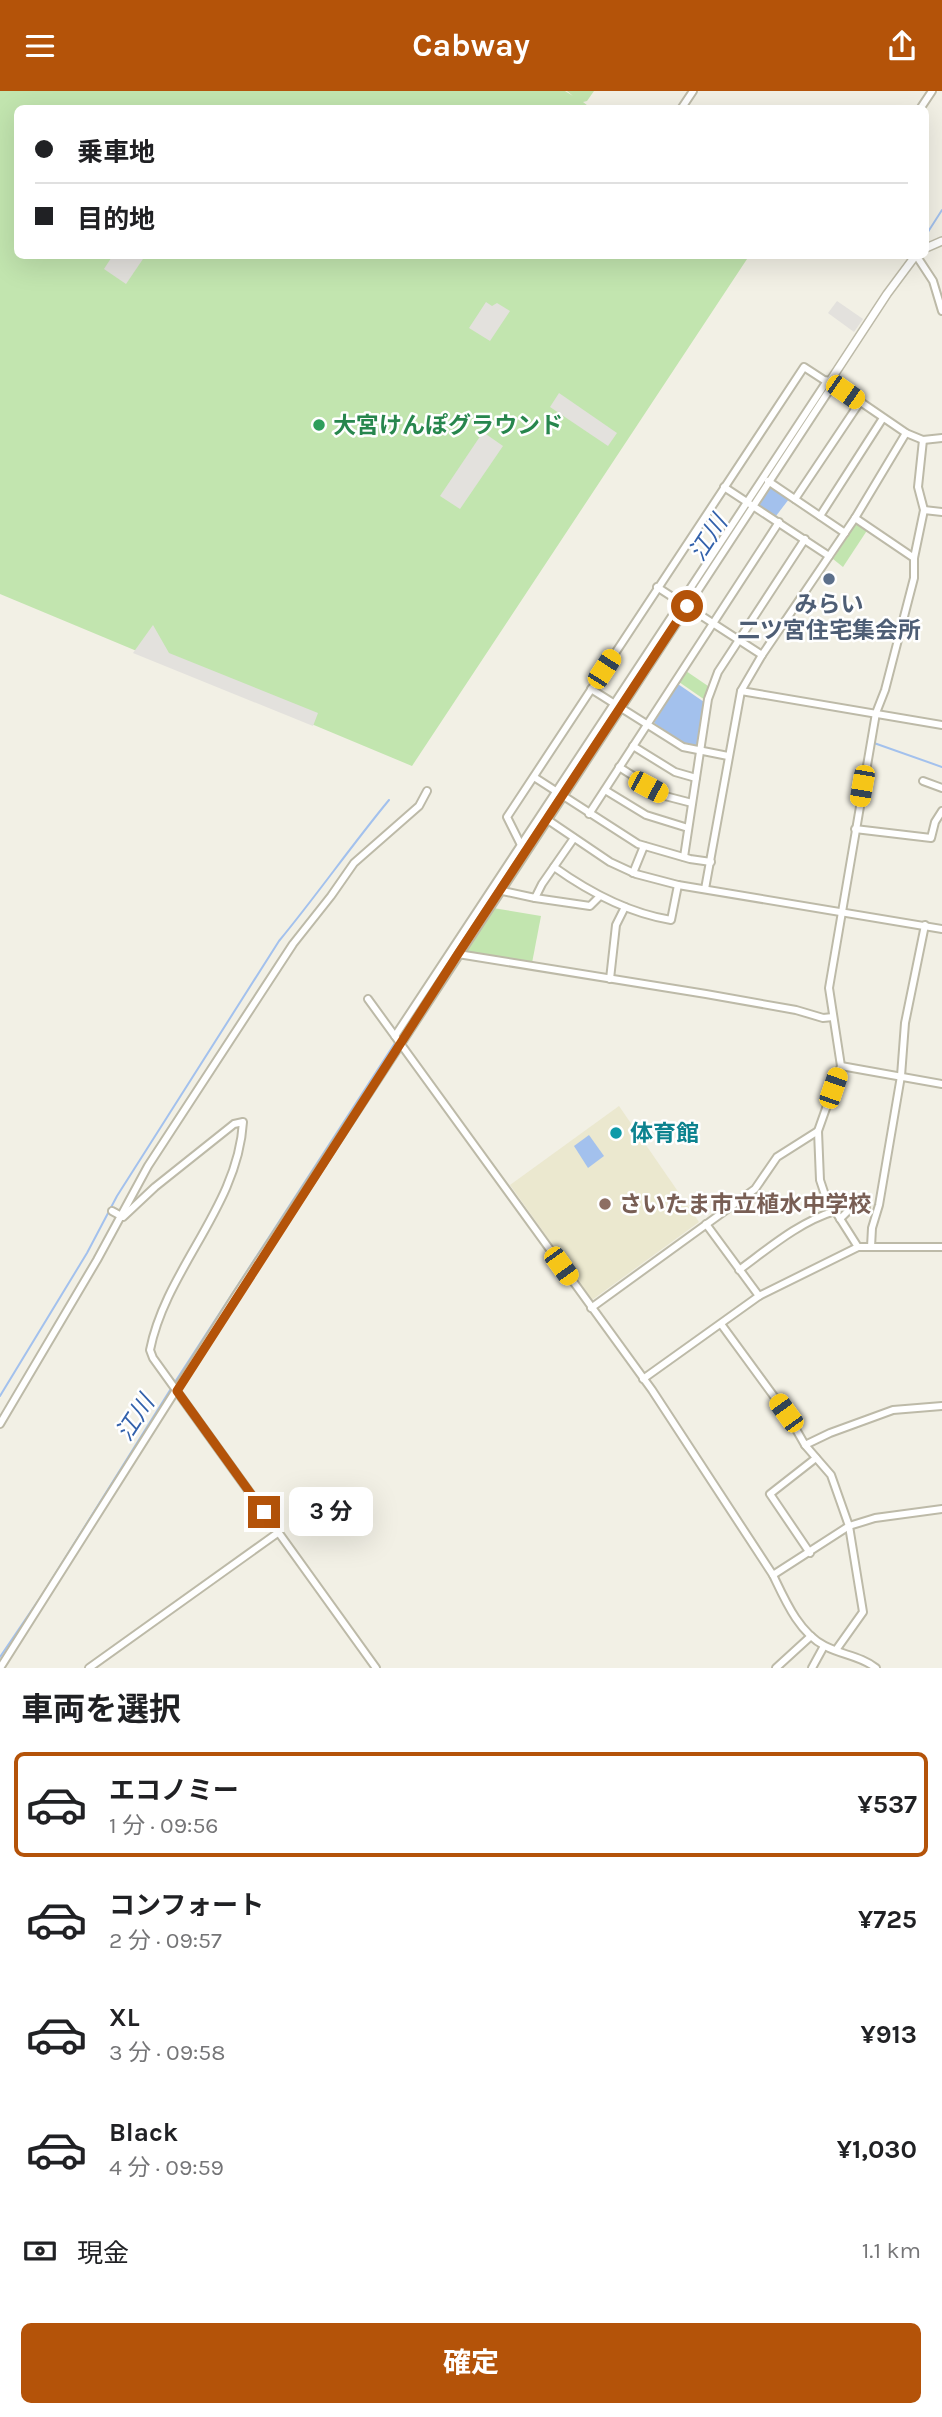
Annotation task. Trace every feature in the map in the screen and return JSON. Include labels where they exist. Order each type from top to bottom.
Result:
[{"type":"street","points":[[0,1668],[398,1040],[750,503],[830,389],[828,381],[913,259]]},
{"type":"street","points":[[919,259],[933,281],[942,311]]},
{"type":"street","points":[[521,845],[507,817],[804,367],[906,433],[923,440],[942,438]]},
{"type":"street","points":[[795,499],[860,402]]},
{"type":"street","points":[[820,516],[883,418]]},
{"type":"street","points":[[705,889],[741,691],[762,655],[855,518],[906,433]]},
{"type":"street","points":[[858,1247],[825,1195],[820,1180],[818,1131],[841,1066],[829,988],[876,713],[885,690],[914,578],[914,558],[924,510],[918,487],[923,440]]},
{"type":"street","points":[[766,480],[845,533]]},
{"type":"street","points":[[724,487],[830,556]]},
{"type":"street","points":[[924,510],[942,512]]},
{"type":"street","points":[[855,518],[914,558]]},
{"type":"street","points":[[589,814],[779,522]]},
{"type":"street","points":[[684,857],[708,699],[718,672],[805,539]]},
{"type":"street","points":[[657,587],[762,655]]},
{"type":"street","points":[[591,689],[683,747],[728,755]]},
{"type":"street","points":[[741,691],[942,725]]},
{"type":"street","points":[[633,746],[675,772],[696,778]]},
{"type":"street","points":[[619,767],[665,796],[692,803]]},
{"type":"street","points":[[534,777],[589,814],[644,846],[711,862]]},
{"type":"street","points":[[923,781],[942,788]]},
{"type":"street","points":[[605,790],[646,815],[688,828]]},
{"type":"street","points":[[0,1424],[175,1124],[299,935],[354,863],[419,806],[427,791]]},
{"type":"street","points":[[855,829],[931,838],[935,822],[942,811]]},
{"type":"street","points":[[398,1040],[458,954],[521,845],[544,817]]},
{"type":"street","points":[[544,817],[610,862],[633,873],[678,885],[942,929]]},
{"type":"street","points":[[536,898],[574,838]]},
{"type":"street","points":[[633,873],[644,846]]},
{"type":"street","points":[[554,867],[600,896],[656,918],[671,920],[678,885]]},
{"type":"street","points":[[497,889],[590,906],[600,896]]},
{"type":"street","points":[[610,979],[616,925],[625,907]]},
{"type":"street","points":[[871,1247],[872,1228],[879,1205],[901,1076],[905,1023],[925,925]]},
{"type":"street","points":[[458,954],[833,1017]]},
{"type":"street","points":[[368,999],[643,1379],[709,1474],[773,1575],[790,1608],[811,1636],[824,1646],[852,1655],[876,1668]]},
{"type":"street","points":[[841,1066],[942,1084]]},
{"type":"street","points":[[112,1212],[123,1217],[147,1193],[234,1124],[243,1122],[231,1176],[164,1307],[150,1350],[153,1358],[376,1668]]},
{"type":"street","points":[[591,1308],[755,1189],[778,1157],[818,1131]]},
{"type":"street","points":[[840,1219],[853,1206],[866,1208]]},
{"type":"street","points":[[739,1270],[789,1234],[821,1215],[835,1211]]},
{"type":"street","points":[[706,1224],[759,1296]]},
{"type":"street","points":[[643,1379],[759,1296],[858,1247],[942,1247]]},
{"type":"street","points":[[721,1324],[789,1416],[805,1445],[831,1475],[849,1526],[863,1612],[836,1650]]},
{"type":"street","points":[[805,1445],[893,1410],[942,1406]]},
{"type":"street","points":[[810,1553],[771,1494],[816,1458]]},
{"type":"street","points":[[773,1575],[849,1526],[875,1518],[942,1509]]},
{"type":"street","points":[[89,1668],[279,1532]]},
{"type":"street","points":[[776,1668],[811,1636]]},
{"type":"street","points":[[812,1668],[824,1646]]},
{"type":"shaded area","points":[[110,259],[143,259],[126,284],[104,269]]},
{"type":"shaded area","points":[[837,301],[863,319],[854,332],[828,313]]},
{"type":"shaded area","points":[[486,302],[492,306],[497,303],[510,311],[490,341],[469,328]]},
{"type":"shaded area","points":[[559,393],[617,433],[608,446],[550,407]]},
{"type":"shaded area","points":[[483,432],[503,446],[460,509],[440,496]]},
{"type":"shaded area","points":[[153,625],[169,653],[318,713],[313,726],[133,653]]},
{"type":"shaded area","name":"さいたま市立植水中学校","points":[[619,1106],[699,1222],[592,1300],[510,1185]]},
{"type":"green space","name":"大宮けんぽグラウンド","points":[[0,91],[565,91],[573,96],[567,91],[594,91],[587,101],[583,102],[587,105],[14,105],[14,259],[747,259],[412,766],[0,594]]},
{"type":"green space","points":[[857,522],[868,529],[843,567],[833,559]]},
{"type":"green space","points":[[686,671],[708,686],[705,700],[679,682]]},
{"type":"green space","points":[[493,908],[541,916],[532,963],[462,953]]},
{"type":"water","points":[[770,486],[789,499],[776,516],[758,505]]},
{"type":"water","points":[[678,684],[704,702],[697,746],[684,743],[654,723]]},
{"type":"water","points":[[589,1135],[604,1156],[588,1168],[574,1146]]},
{"type":"waterway","name":"江川","points":[[929,230],[942,210]]},
{"type":"waterway","name":"江川","points":[[685,603],[757,493]]},
{"type":"waterway","name":"江川","points":[[619,702],[682,607]]},
{"type":"waterway","name":"江川","points":[[562,790],[616,707]]},
{"type":"waterway","points":[[874,743],[942,767]]},
{"type":"waterway","name":"江川","points":[[498,887],[559,795]]},
{"type":"waterway","points":[[0,1396],[87,1253],[117,1196],[279,941],[389,800]]},
{"type":"waterway","name":"江川","points":[[398,1039],[495,891]]},
{"type":"waterway","name":"江川","points":[[175,1382],[395,1043]]},
{"type":"waterway","name":"江川","points":[[0,1657],[42,1595],[172,1387]]},
{"type":"place","name":"大宮けんぽグラウンド","points":[[319,425]]},
{"type":"place","name":"みらい 二ツ宮住宅集会所","points":[[829,579]]},
{"type":"place","name":"体育館","points":[[616,1133]]},
{"type":"place","name":"さいたま市立植水中学校","points":[[605,1204]]},
{"type":"route","points":[[264,1512],[177,1391],[235,1297],[400,1047],[400,1043],[687,606]]}]
